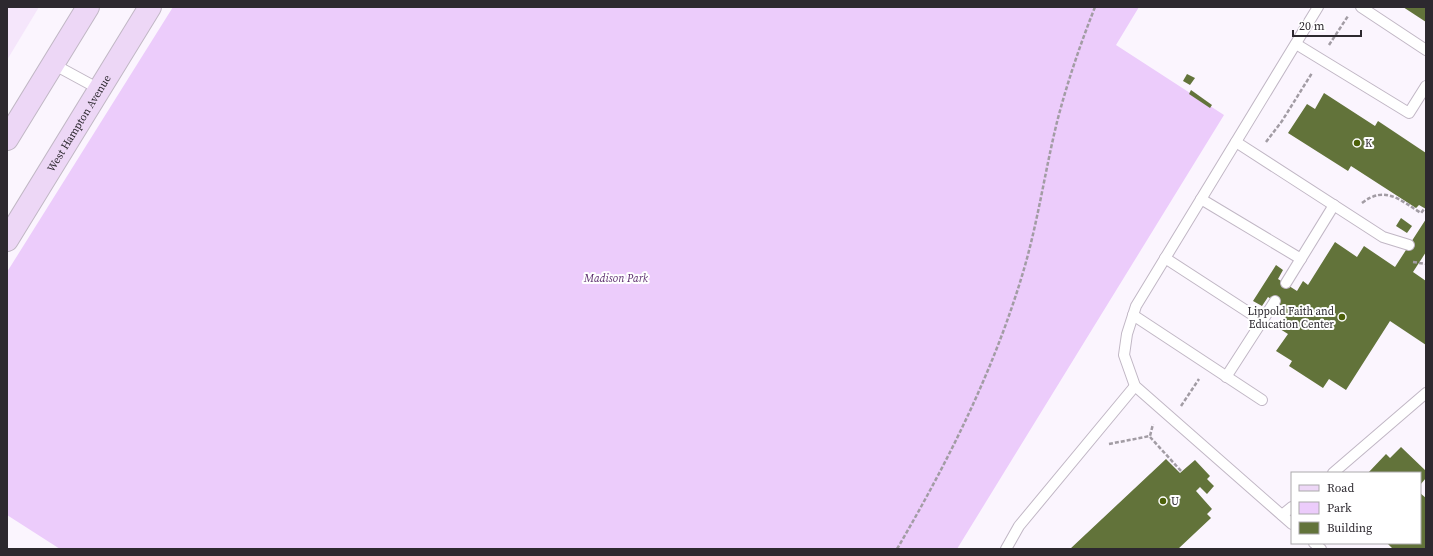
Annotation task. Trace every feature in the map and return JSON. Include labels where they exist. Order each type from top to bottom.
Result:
[{"type":"main road","points":[[7,139],[88,7]]},
{"type":"main road","name":"West Hampton Avenue","points":[[7,240],[150,7]]},
{"type":"lane","points":[[1291,523],[1135,386],[1124,355],[1127,334],[1136,306],[1318,7]]},
{"type":"lane","points":[[1361,7],[1426,50]]},
{"type":"lane","points":[[1296,44],[1409,113],[1426,86]]},
{"type":"lane","points":[[53,64],[99,89]]},
{"type":"lane","points":[[1236,142],[1382,237],[1409,245]]},
{"type":"lane","points":[[1202,199],[1301,259]]},
{"type":"lane","points":[[1286,283],[1334,205]]},
{"type":"lane","points":[[1165,258],[1262,321]]},
{"type":"lane","points":[[1226,377],[1275,301]]},
{"type":"lane","points":[[1133,315],[1262,400]]},
{"type":"lane","points":[[1006,549],[1019,526],[1135,386]]},
{"type":"lane","points":[[1334,472],[1426,393]]},
{"type":"lane","points":[[1282,515],[1291,508]]},
{"type":"path","points":[[897,549],[924,503],[950,453],[989,371],[1005,330],[1024,268],[1066,89],[1095,7]]},
{"type":"path","points":[[1264,145],[1282,120],[1350,13]]},
{"type":"path","points":[[1365,209],[1358,205],[1377,194],[1396,198],[1421,214],[1425,208]]},
{"type":"path","points":[[1408,262],[1426,264]]},
{"type":"path","points":[[1180,407],[1192,391]]},
{"type":"path","points":[[1150,436],[1154,422],[1158,425]]},
{"type":"path","points":[[1108,444],[1150,436]]},
{"type":"path","points":[[1150,436],[1182,472]]},
{"type":"shaded area","points":[[7,7],[39,7],[7,60]]},
{"type":"green space","name":"Madison Park","points":[[173,7],[1139,7],[1116,45],[1224,115],[957,549],[60,549],[7,515],[7,272]]},
{"type":"building","points":[[1403,7],[1426,7],[1426,22]]},
{"type":"building","points":[[1187,74],[1195,78],[1190,85],[1183,81]]},
{"type":"building","points":[[1191,90],[1212,105],[1210,108],[1189,94]]},
{"type":"building","name":"K","points":[[1324,93],[1375,126],[1378,121],[1426,153],[1426,209],[1419,205],[1416,208],[1351,166],[1348,171],[1288,133],[1307,104],[1315,109]]},
{"type":"building","points":[[1401,218],[1412,226],[1407,233],[1396,226]]},
{"type":"building","name":"Lippold Faith and Education Center","points":[[1426,219],[1426,252],[1413,272],[1426,281],[1426,345],[1390,321],[1346,390],[1329,379],[1323,388],[1289,366],[1292,361],[1276,351],[1288,334],[1280,329],[1286,319],[1281,315],[1285,308],[1268,297],[1262,306],[1253,301],[1276,265],[1283,270],[1278,279],[1297,291],[1303,281],[1308,285],[1335,242],[1357,257],[1364,246],[1395,267]]},
{"type":"building","points":[[1401,447],[1426,471],[1426,478],[1421,484],[1421,472],[1369,472],[1386,454],[1390,458]]},
{"type":"building","name":"U","points":[[1166,459],[1180,473],[1195,460],[1210,476],[1207,479],[1214,486],[1207,494],[1200,487],[1196,491],[1212,509],[1207,514],[1211,518],[1178,549],[1070,549]]},
{"type":"building","points":[[1421,494],[1426,498],[1426,549],[1393,549],[1388,544],[1421,544]]},
{"type":"place","name":"K","points":[[1357,143]]},
{"type":"place","name":"Lippold Faith and Education Center","points":[[1342,317]]},
{"type":"place","name":"U","points":[[1163,501]]}]
